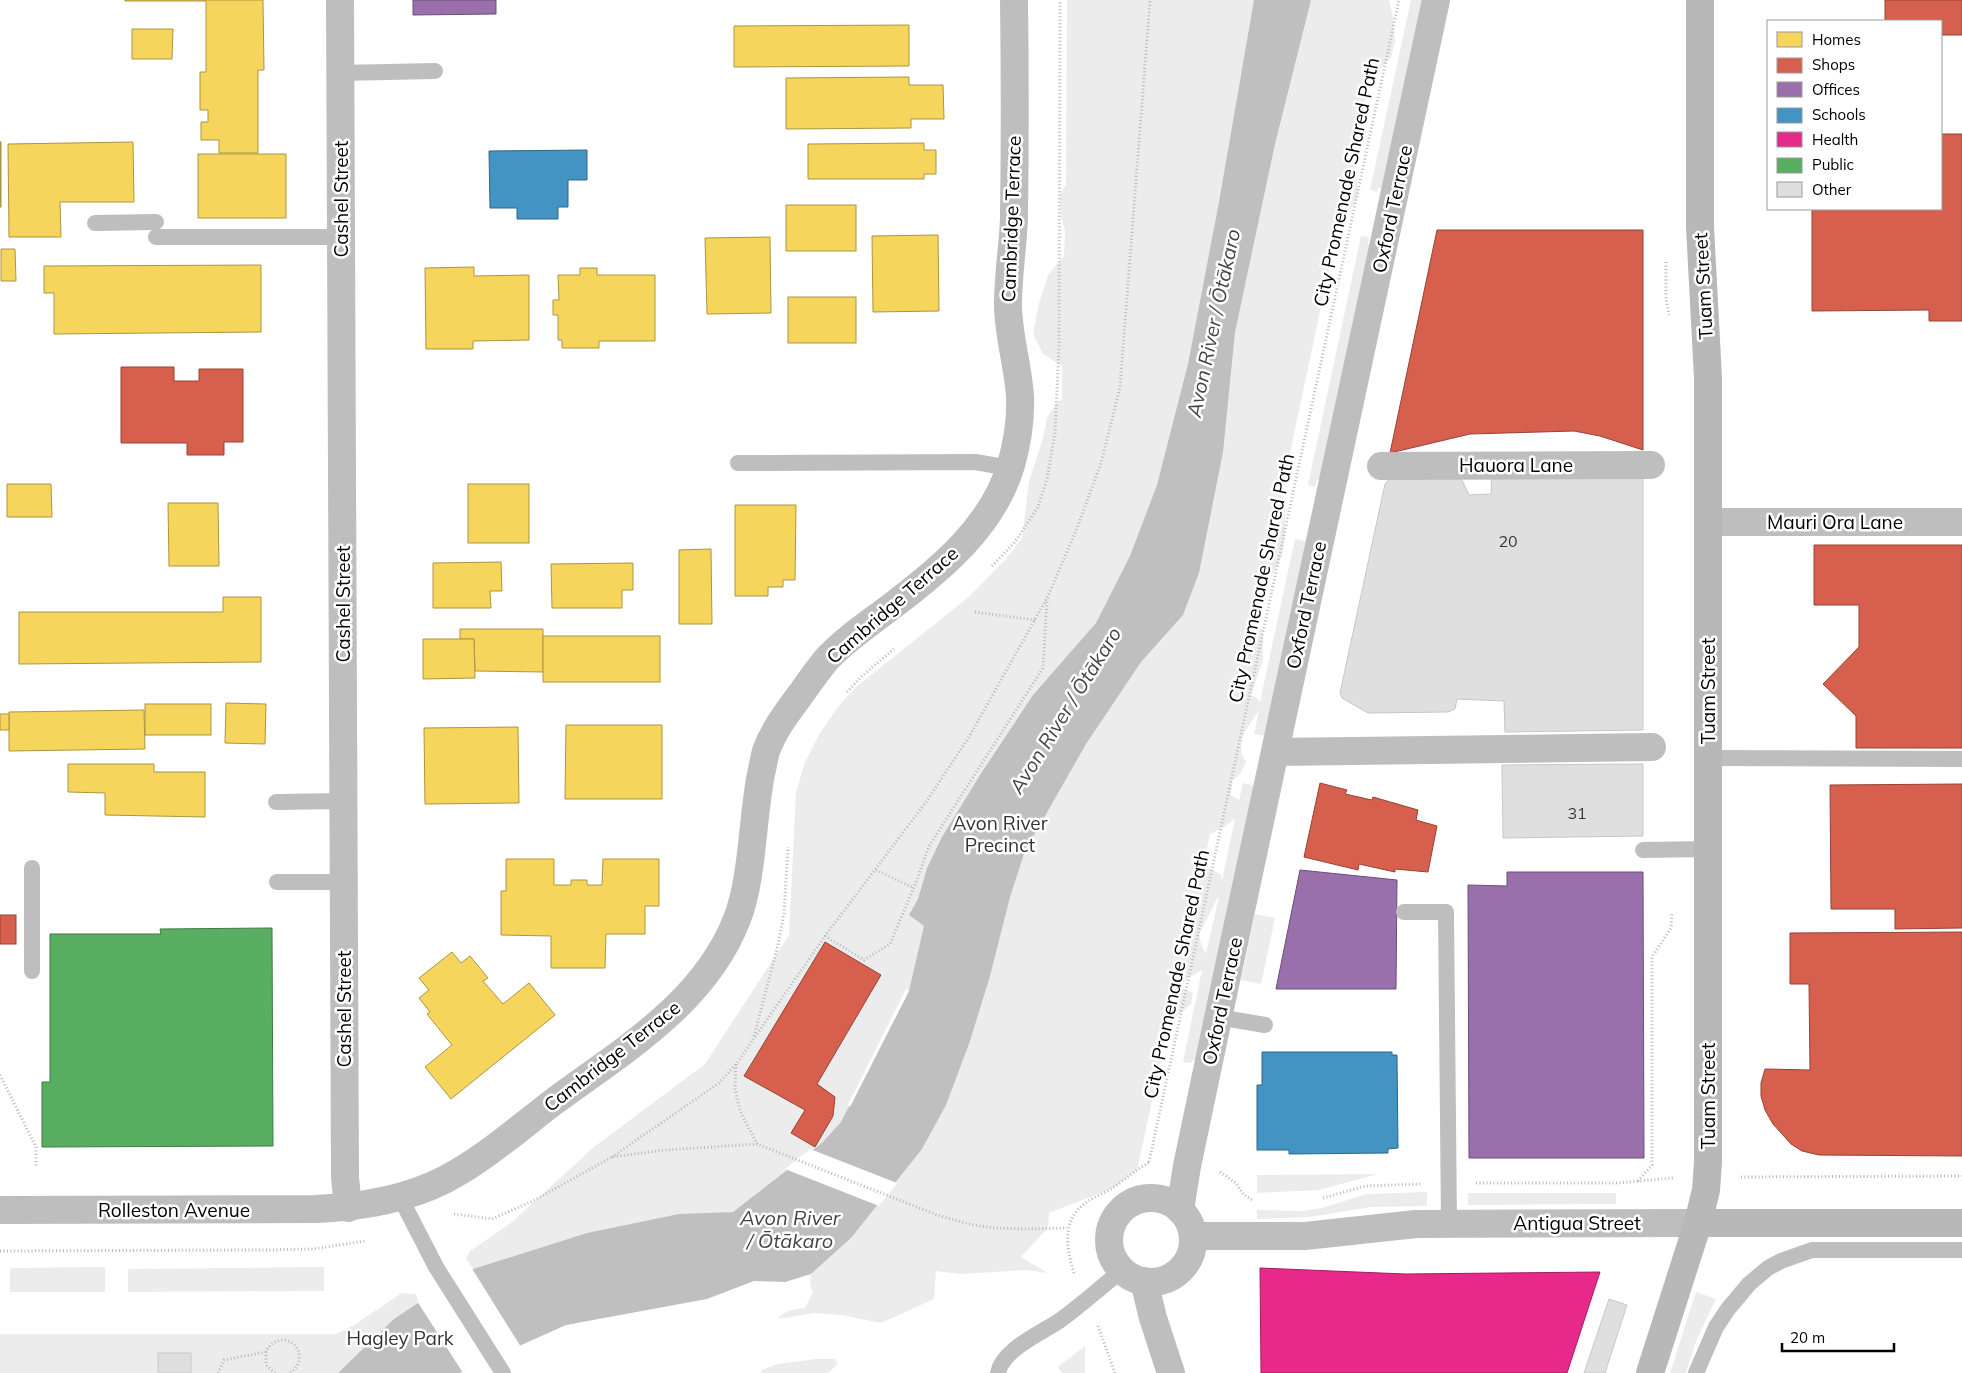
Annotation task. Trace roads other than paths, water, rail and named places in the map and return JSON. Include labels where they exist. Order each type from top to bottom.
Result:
[{"type":"main road","name":"Tuam Street","points":[[1650,1373],[1698,1223],[1706,1190],[1708,1162],[1708,378],[1700,228],[1700,0]]},
{"type":"main road","name":"Antigua Street","points":[[1698,1223],[1962,1223]]},
{"type":"street","name":"Cashel Street","points":[[340,0],[345,1177],[348,1208]]},
{"type":"street","name":"Cambridge Terrace","points":[[348,1208],[400,1197],[443,1180],[500,1142],[655,1026],[684,1001],[708,974],[727,944],[739,915],[747,878],[755,802],[766,752],[783,718],[828,658],[953,555],[974,532],[990,510],[1010,468],[1019,424],[1020,399],[1008,310],[1008,278],[1014,222],[1014,0]]},
{"type":"street","name":"Oxford Terrace","points":[[1180,1210],[1187,1166],[1218,1017],[1436,0]]},
{"type":"street","name":"Hauora Lane","points":[[1382,466],[1651,465]]},
{"type":"street","name":"Mauri Ora Lane","points":[[1708,522],[1962,522]]},
{"type":"street","points":[[1275,752],[1652,748]]},
{"type":"street","points":[[1133,1276],[1164,1279],[1179,1270],[1190,1254],[1191,1226],[1180,1210],[1169,1202],[1157,1198],[1143,1198],[1131,1203],[1113,1221],[1110,1247],[1114,1260],[1133,1276],[1153,1318],[1171,1373]]},
{"type":"street","name":"Rolleston Avenue","points":[[0,1210],[284,1210],[348,1208]]},
{"type":"street","name":"Antigua Street","points":[[1192,1236],[1305,1236],[1408,1225],[1698,1223]]},
{"type":"lane","points":[[340,73],[435,71]]},
{"type":"lane","points":[[95,223],[156,230],[341,238]]},
{"type":"lane","points":[[738,462],[976,462],[1010,468]]},
{"type":"lane","points":[[1708,758],[1962,759]]},
{"type":"lane","points":[[276,802],[344,802]]},
{"type":"lane","points":[[1644,850],[1708,849]]},
{"type":"lane","points":[[32,868],[32,971]]},
{"type":"lane","points":[[277,882],[344,882]]},
{"type":"lane","points":[[1404,912],[1446,912],[1449,1224]]},
{"type":"lane","points":[[1218,1017],[1266,1025]]},
{"type":"lane","points":[[400,1197],[436,1267],[504,1373]]},
{"type":"lane","points":[[1696,1373],[1716,1327],[1728,1309],[1749,1284],[1768,1268],[1781,1261],[1812,1250],[1962,1250]]},
{"type":"lane","points":[[998,1373],[1001,1364],[1017,1349],[1060,1320],[1133,1276]]},
{"type":"water","name":"Avon River / Ōtākaro","points":[[1254,0],[1311,0],[1275,144],[1235,332],[1223,452],[1199,573],[1183,615],[1141,662],[1086,744],[1025,851],[1010,897],[990,976],[970,1041],[946,1105],[922,1149],[851,1238],[811,1274],[785,1282],[754,1281],[707,1299],[566,1325],[459,1373],[338,1373],[394,1319],[473,1269],[587,1233],[679,1214],[733,1212],[822,1143],[841,1122],[909,991],[924,926],[909,915],[918,899],[927,868],[942,837],[1033,695],[1096,623],[1130,556],[1157,485],[1188,364],[1219,202]]},
{"type":"park label","name":"Avon River Precinct","points":[[1000,834]]},
{"type":"park label","name":"Hagley Park","points":[[400,1338]]}]
